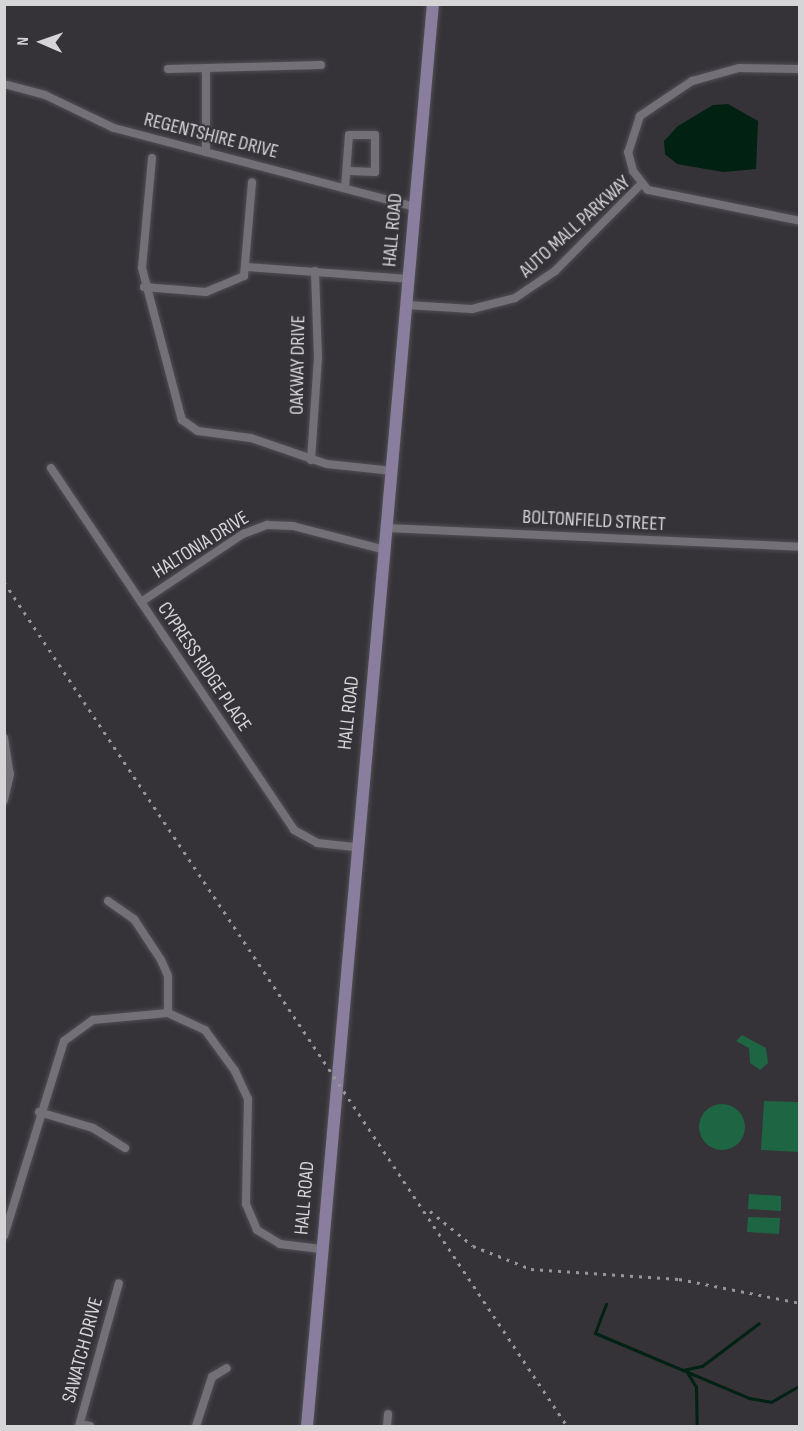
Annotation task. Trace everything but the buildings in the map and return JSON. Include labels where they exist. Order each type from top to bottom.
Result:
[{"type":"main road","name":"HALL ROAD","points":[[307,1426],[356,847],[393,471],[433,6]]},
{"type":"street","points":[[168,69],[321,65]]},
{"type":"street","points":[[206,68],[206,152]]},
{"type":"street","points":[[641,184],[629,162],[629,140],[647,110],[716,72],[800,69]]},
{"type":"street","name":"REGENTSHIRE DRIVE","points":[[4,84],[45,95],[114,128],[415,207]]},
{"type":"street","points":[[345,189],[349,171],[349,135],[375,135],[375,172],[349,171]]},
{"type":"street","points":[[152,158],[142,265],[144,287],[177,411],[186,426],[251,438],[311,460],[393,471]]},
{"type":"street","points":[[144,287],[206,292],[236,283],[247,267],[252,182]]},
{"type":"street","name":"AUTO MALL PARKWAY","points":[[406,305],[472,309],[515,298],[555,271],[641,184],[665,197],[800,221]]},
{"type":"street","points":[[247,267],[409,279]]},
{"type":"street","name":"OAKWAY DRIVE","points":[[311,460],[318,358],[315,271]]},
{"type":"street","name":"CYPRESS RIDGE PLACE","points":[[51,468],[294,830],[317,843],[356,847]]},
{"type":"street","name":"HALTONIA DRIVE","points":[[141,602],[243,534],[267,525],[293,526],[385,550]]},
{"type":"street","name":"BOLTONFIELD STREET","points":[[387,528],[800,547]]},
{"type":"street","points":[[4,738],[10,774],[4,801]]},
{"type":"street","points":[[108,901],[134,919],[161,960],[169,983],[168,1013]]},
{"type":"street","points":[[4,1236],[54,1060],[74,1031],[105,1017],[168,1013],[205,1030],[235,1071],[248,1099],[246,1204],[257,1230],[280,1244],[321,1249]]},
{"type":"street","points":[[39,1112],[93,1128],[124,1148]]},
{"type":"street","name":"SAWATCH DRIVE","points":[[79,1425],[119,1282]]},
{"type":"street","points":[[196,1426],[212,1377],[227,1368]]},
{"type":"street","points":[[387,1426],[388,1414]]},
{"type":"street","points":[[79,1425],[90,1426]]},
{"type":"green space","points":[[742,1035],[766,1048],[768,1063],[760,1070],[750,1063],[749,1048],[736,1041]]},
{"type":"green space","points":[[764,1101],[799,1102],[799,1152],[761,1150]]},
{"type":"green space","points":[[722,1104],[738,1111],[745,1127],[738,1143],[722,1150],[706,1143],[699,1127],[706,1111]]},
{"type":"green space","points":[[749,1194],[781,1196],[781,1211],[748,1209]]},
{"type":"green space","points":[[748,1217],[780,1218],[779,1234],[747,1232]]},
{"type":"shaded area","points":[[728,104],[758,121],[756,169],[723,172],[677,164],[665,154],[664,141],[678,126],[713,105]]},
{"type":"waterway","points":[[606,1304],[595,1333],[749,1398],[771,1402],[800,1385]]},
{"type":"waterway","points":[[683,1370],[702,1366],[759,1323]]},
{"type":"waterway","points":[[688,1374],[696,1387],[697,1426]]},
{"type":"railway","points":[[4,582],[567,1426]]},
{"type":"railway","points":[[430,1211],[473,1246],[531,1269],[679,1279],[800,1303]]}]
